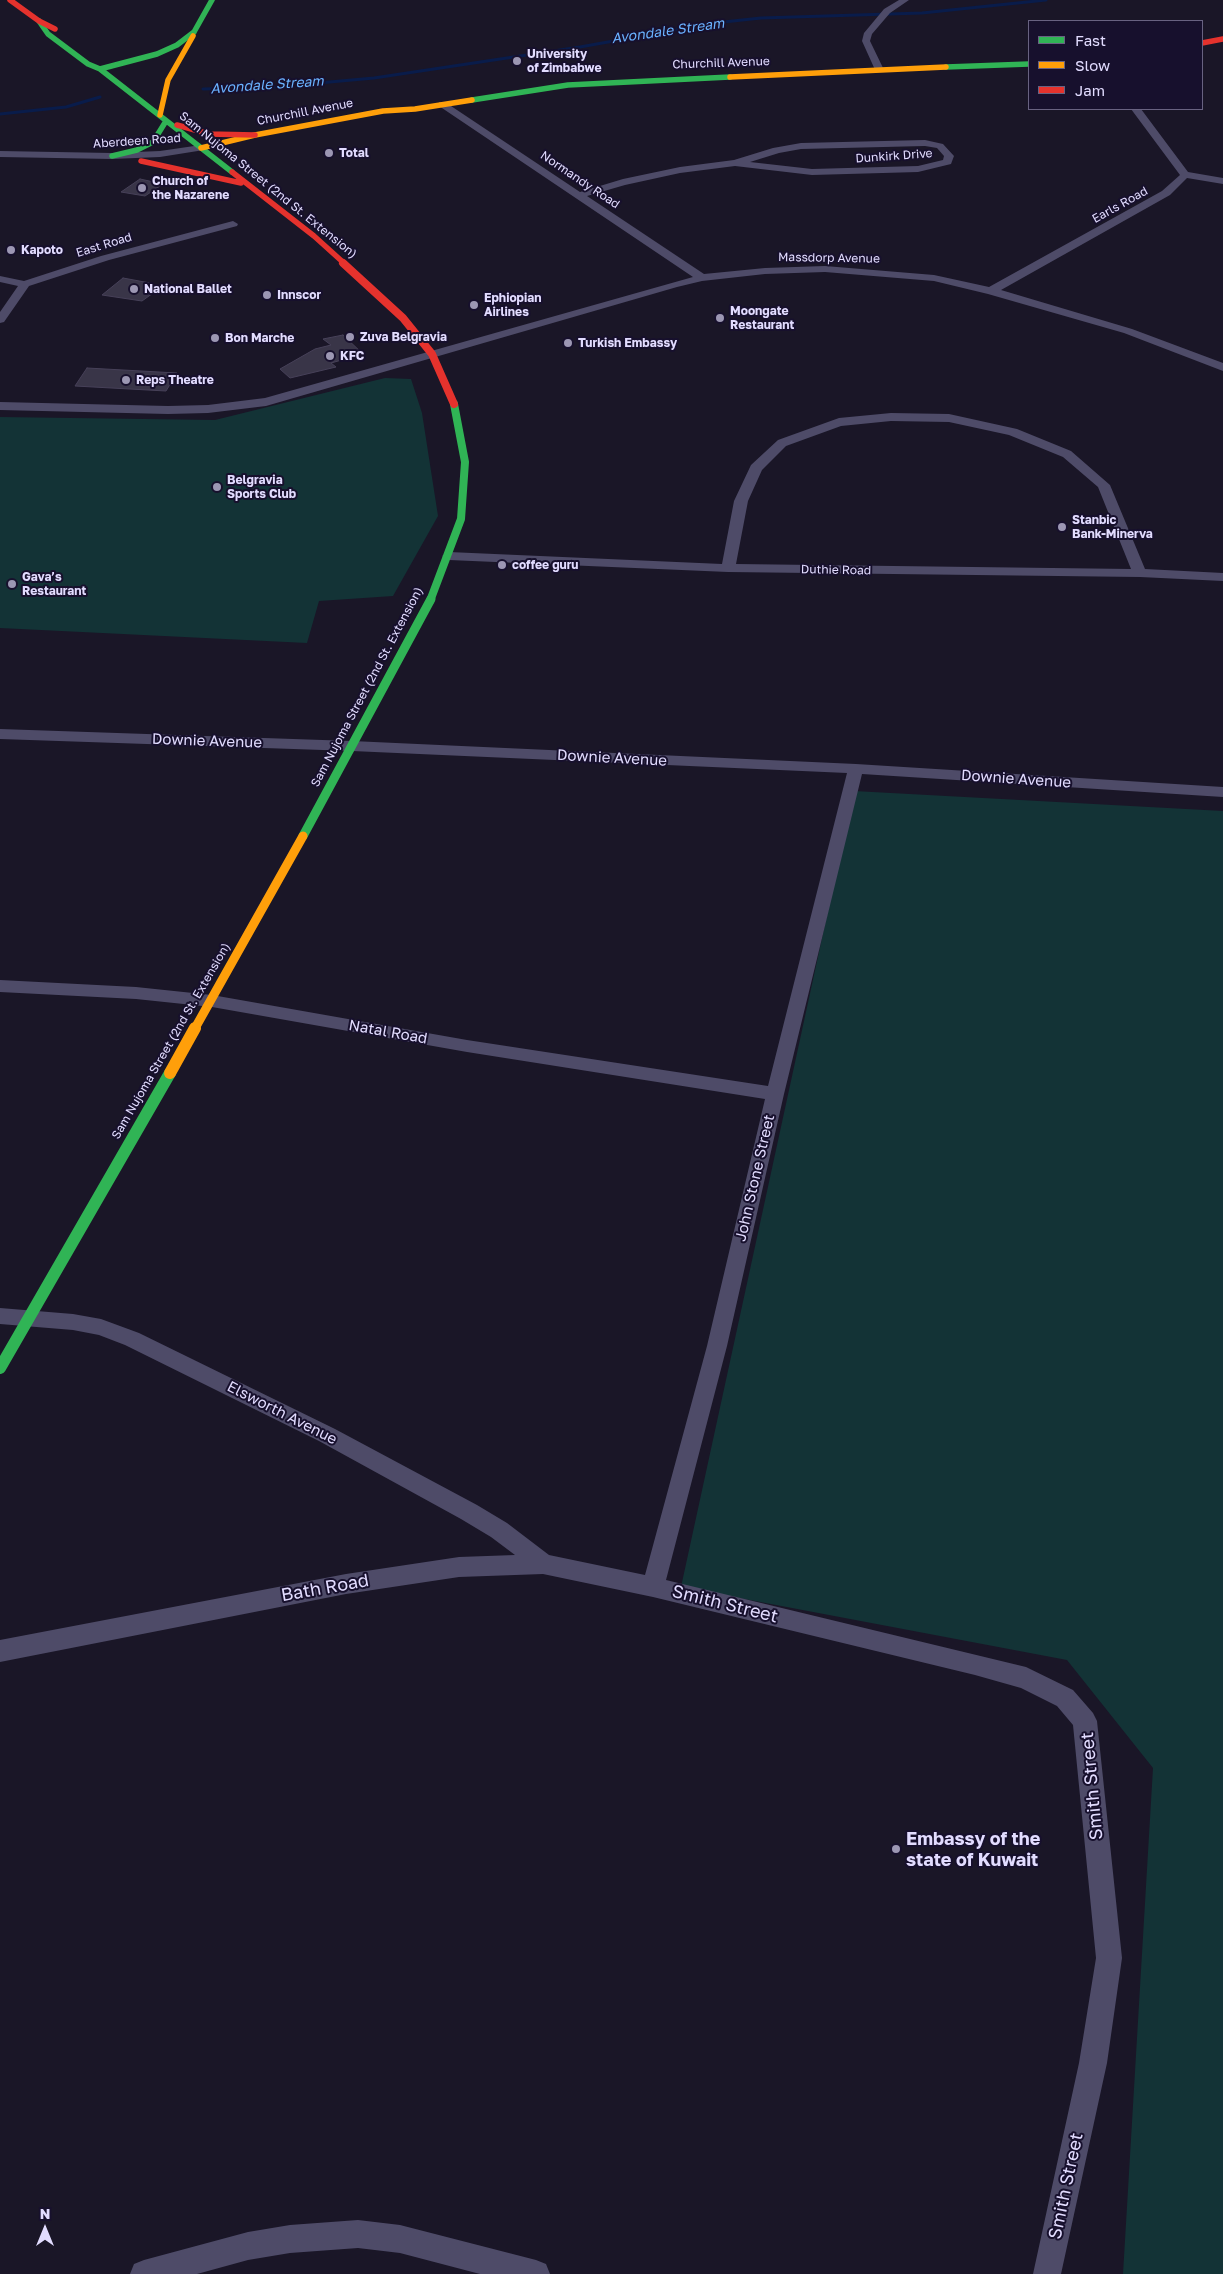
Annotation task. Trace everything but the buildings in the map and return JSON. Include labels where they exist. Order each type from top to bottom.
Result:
[{"type":"main road","name":"Sam Nujoma Street (2nd St. Extension)","points":[[0,1368],[212,1000],[426,610],[449,556],[460,519],[465,462],[453,400],[432,354],[403,318],[314,236],[100,69],[102,62],[61,32],[39,21],[10,0]]},
{"type":"main road","points":[[112,156],[138,150],[153,142],[163,118],[168,80],[212,0]]},
{"type":"main road","points":[[100,69],[157,54],[177,45],[194,32]]},
{"type":"main road","points":[[1203,43],[1223,39]]},
{"type":"main road","points":[[846,72],[867,65],[879,55],[916,69]]},
{"type":"main road","name":"Churchill Avenue","points":[[205,151],[256,142],[383,111],[415,109],[540,88],[595,82],[1028,64]]},
{"type":"main road","points":[[163,118],[197,132],[256,142]]},
{"type":"main road","points":[[141,161],[245,184],[240,165]]},
{"type":"street","points":[[884,70],[879,55],[866,41],[868,33],[877,30],[885,14],[905,0]]},
{"type":"street","name":"Normandy Road","points":[[442,104],[702,278]]},
{"type":"street","points":[[1137,110],[1185,175],[1223,181]]},
{"type":"street","name":"Dunkirk Drive","points":[[580,195],[622,182],[680,170],[735,163],[777,150],[834,144],[925,143],[940,146],[949,156],[948,162],[918,169],[812,172],[735,163]]},
{"type":"street","name":"Aberdeen Road","points":[[0,154],[112,156],[205,151]]},
{"type":"street","name":"Aberdeen Road","points":[[74,156],[141,161],[205,151]]},
{"type":"street","name":"Earls Road","points":[[991,291],[1166,193],[1185,175]]},
{"type":"street","name":"East Road","points":[[25,284],[105,258],[233,224]]},
{"type":"street","name":"Massdorp Avenue","points":[[0,406],[168,410],[226,407],[266,402],[608,303],[702,278],[765,271],[834,270],[934,278],[991,291],[1128,331],[1222,365]]},
{"type":"street","points":[[0,279],[25,284],[0,320]]},
{"type":"street","points":[[728,568],[741,501],[756,468],[782,443],[839,422],[891,417],[948,418],[1013,432],[1067,454],[1104,485],[1140,573]]},
{"type":"street","name":"Duthie Road","points":[[449,556],[728,568],[1140,573],[1223,577]]},
{"type":"street","name":"Downie Avenue","points":[[0,734],[352,746],[856,769],[1223,792]]},
{"type":"street","name":"John Stone Street","points":[[653,1587],[717,1346],[775,1094],[856,769]]},
{"type":"street","name":"Natal Road","points":[[0,986],[136,993],[212,1000],[467,1046],[775,1094]]},
{"type":"street","name":"Elsworth Avenue","points":[[0,1316],[73,1322],[101,1327],[180,1361],[327,1435],[469,1512],[499,1530],[543,1564]]},
{"type":"street","name":"Bath Road","points":[[0,1651],[346,1584],[459,1567],[543,1564],[653,1587]]},
{"type":"street","name":"Smith Street","points":[[653,1587],[1026,1678],[1065,1698],[1085,1721],[1109,1958],[1093,2063],[1047,2274]]},
{"type":"street","points":[[144,2274],[248,2246],[290,2239],[358,2234],[400,2239],[536,2274]]},
{"type":"green space","name":"Belgravia Sports Club","points":[[385,378],[411,379],[422,413],[438,516],[393,596],[319,601],[307,643],[0,628],[0,417],[215,420]]},
{"type":"green space","points":[[854,791],[1223,811],[1223,2274],[1123,2274],[1153,1768],[1067,1660],[681,1587]]},
{"type":"waterway","name":"Avondale Stream","points":[[203,89],[274,87],[374,78],[580,47],[714,23],[761,18],[922,13],[1046,0]]},
{"type":"waterway","name":"Avondale Stream","points":[[0,114],[66,107],[100,97]]},
{"type":"traffic: fast","points":[[194,32],[212,0]]},
{"type":"traffic: fast","points":[[39,21],[48,34],[88,64],[100,69],[232,172]]},
{"type":"traffic: fast","points":[[100,69],[157,54],[177,45],[194,32]]},
{"type":"traffic: fast","points":[[946,67],[1028,64]]},
{"type":"traffic: fast","points":[[472,100],[568,85],[730,77]]},
{"type":"traffic: fast","points":[[112,156],[137,150],[153,142],[166,121]]},
{"type":"traffic: fast","points":[[303,836],[427,610],[461,519],[465,462],[454,404]]},
{"type":"traffic: fast","points":[[0,1368],[170,1073]]},
{"type":"traffic: slow","points":[[160,115],[168,80],[193,36]]},
{"type":"traffic: slow","points":[[730,77],[946,67]]},
{"type":"traffic: slow","points":[[201,148],[255,135],[383,111],[415,109],[472,100]]},
{"type":"traffic: slow","points":[[170,1073],[303,836]]},
{"type":"traffic: jam","points":[[10,0],[39,21],[55,29]]},
{"type":"traffic: jam","points":[[1203,43],[1223,39]]},
{"type":"traffic: jam","points":[[177,125],[209,134],[255,135]]},
{"type":"traffic: jam","points":[[141,161],[241,183]]},
{"type":"traffic: jam","points":[[232,172],[314,236],[403,318],[432,354],[454,404]]},
{"type":"place","name":"University of Zimbabwe","points":[[517,61]]},
{"type":"place","name":"Total","points":[[329,153]]},
{"type":"place","name":"Church of the Nazarene","points":[[142,188]]},
{"type":"place","name":"Kapoto","points":[[11,250]]},
{"type":"place","name":"National Ballet","points":[[134,289]]},
{"type":"place","name":"Innscor","points":[[267,295]]},
{"type":"place","name":"Ephiopian Airlines","points":[[474,305]]},
{"type":"place","name":"Moongate Restaurant","points":[[720,318]]},
{"type":"place","name":"Zuva Belgravia","points":[[350,337]]},
{"type":"place","name":"Bon Marche","points":[[215,338]]},
{"type":"place","name":"Turkish Embassy","points":[[568,343]]},
{"type":"place","name":"KFC","points":[[330,356]]},
{"type":"place","name":"Reps Theatre","points":[[126,380]]},
{"type":"place","name":"Belgravia Sports Club","points":[[217,487]]},
{"type":"place","name":"Stanbic Bank-Minerva","points":[[1062,527]]},
{"type":"place","name":"coffee guru","points":[[502,565]]},
{"type":"place","name":"Gava’s Restaurant","points":[[12,584]]},
{"type":"place","name":"Embassy of the state of Kuwait","points":[[896,1849]]}]
